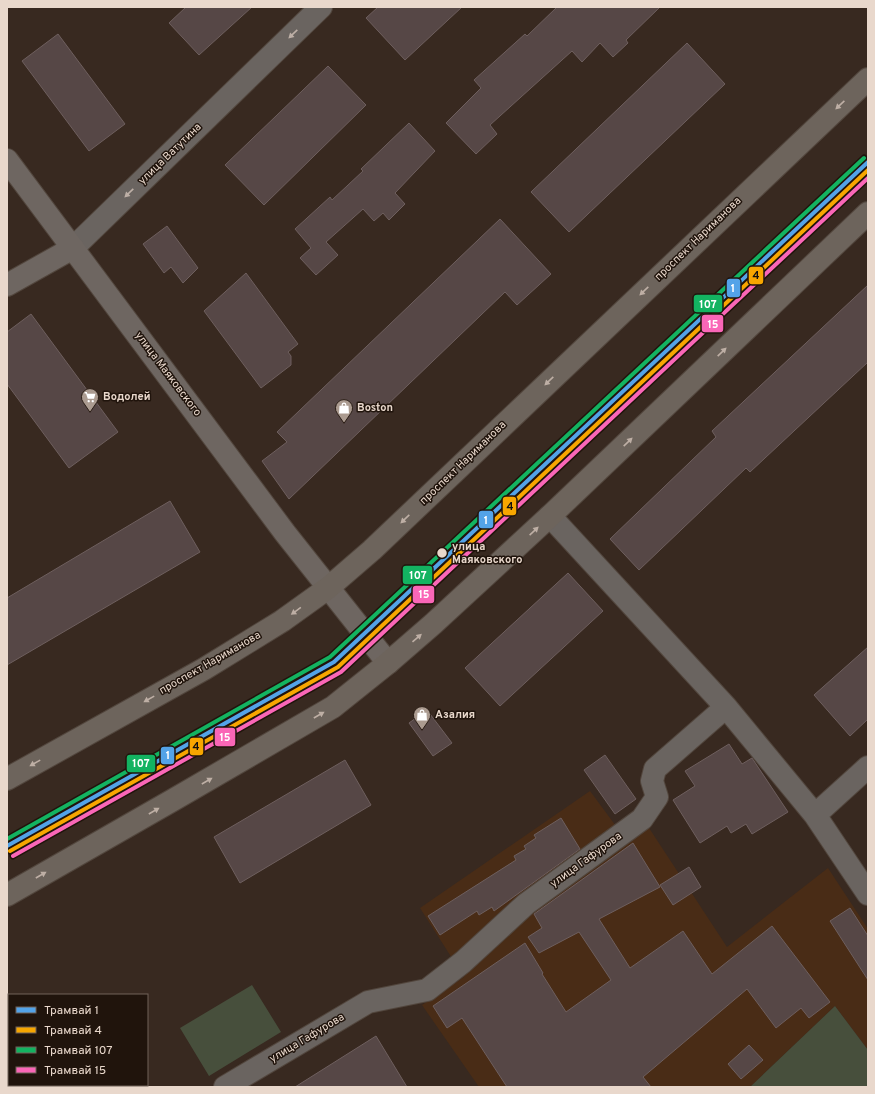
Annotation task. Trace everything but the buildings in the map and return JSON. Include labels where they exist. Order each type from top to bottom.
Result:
[{"type":"main road","name":"проспект Нариманова","points":[[7,779],[204,669],[282,621],[328,588],[372,550],[868,79]]},
{"type":"main road","points":[[7,895],[332,707],[388,663],[434,624],[550,516],[868,213]]},
{"type":"street","name":"улица Ватутина","points":[[7,285],[73,248],[321,7]]},
{"type":"street","name":"улица Маяковского","points":[[7,160],[328,588],[388,663]]},
{"type":"street","points":[[550,516],[726,707],[815,815],[868,894]]},
{"type":"street","name":"улица Гафурова","points":[[225,1087],[368,1002],[427,990],[463,962],[526,904],[642,819],[658,797],[652,781],[655,769],[726,707]]},
{"type":"street","points":[[815,815],[868,767]]},
{"type":"shaded area","points":[[590,791],[627,841],[649,828],[727,947],[828,868],[868,929],[868,1050],[835,1006],[750,1087],[479,1087],[422,1005],[464,977],[420,908]]},
{"type":"green space","points":[[252,985],[281,1032],[209,1076],[180,1028]]},
{"type":"green space","points":[[835,1006],[868,1050],[868,1087],[750,1087]]},
{"type":"tram line","name":"107","points":[[7,839],[330,657],[864,158]]},
{"type":"tram line","name":"1","points":[[7,846],[334,662],[868,162]]},
{"type":"tram line","name":"4","points":[[10,851],[338,667],[868,170]]},
{"type":"tram line","name":"15","points":[[13,856],[341,672],[868,178]]},
{"type":"place","name":"Водолей","points":[[90,412]]},
{"type":"place","name":"Boston","points":[[344,423]]},
{"type":"place","name":"улица Маяковского","points":[[442,553]]},
{"type":"place","name":"Азалия","points":[[422,730]]}]
